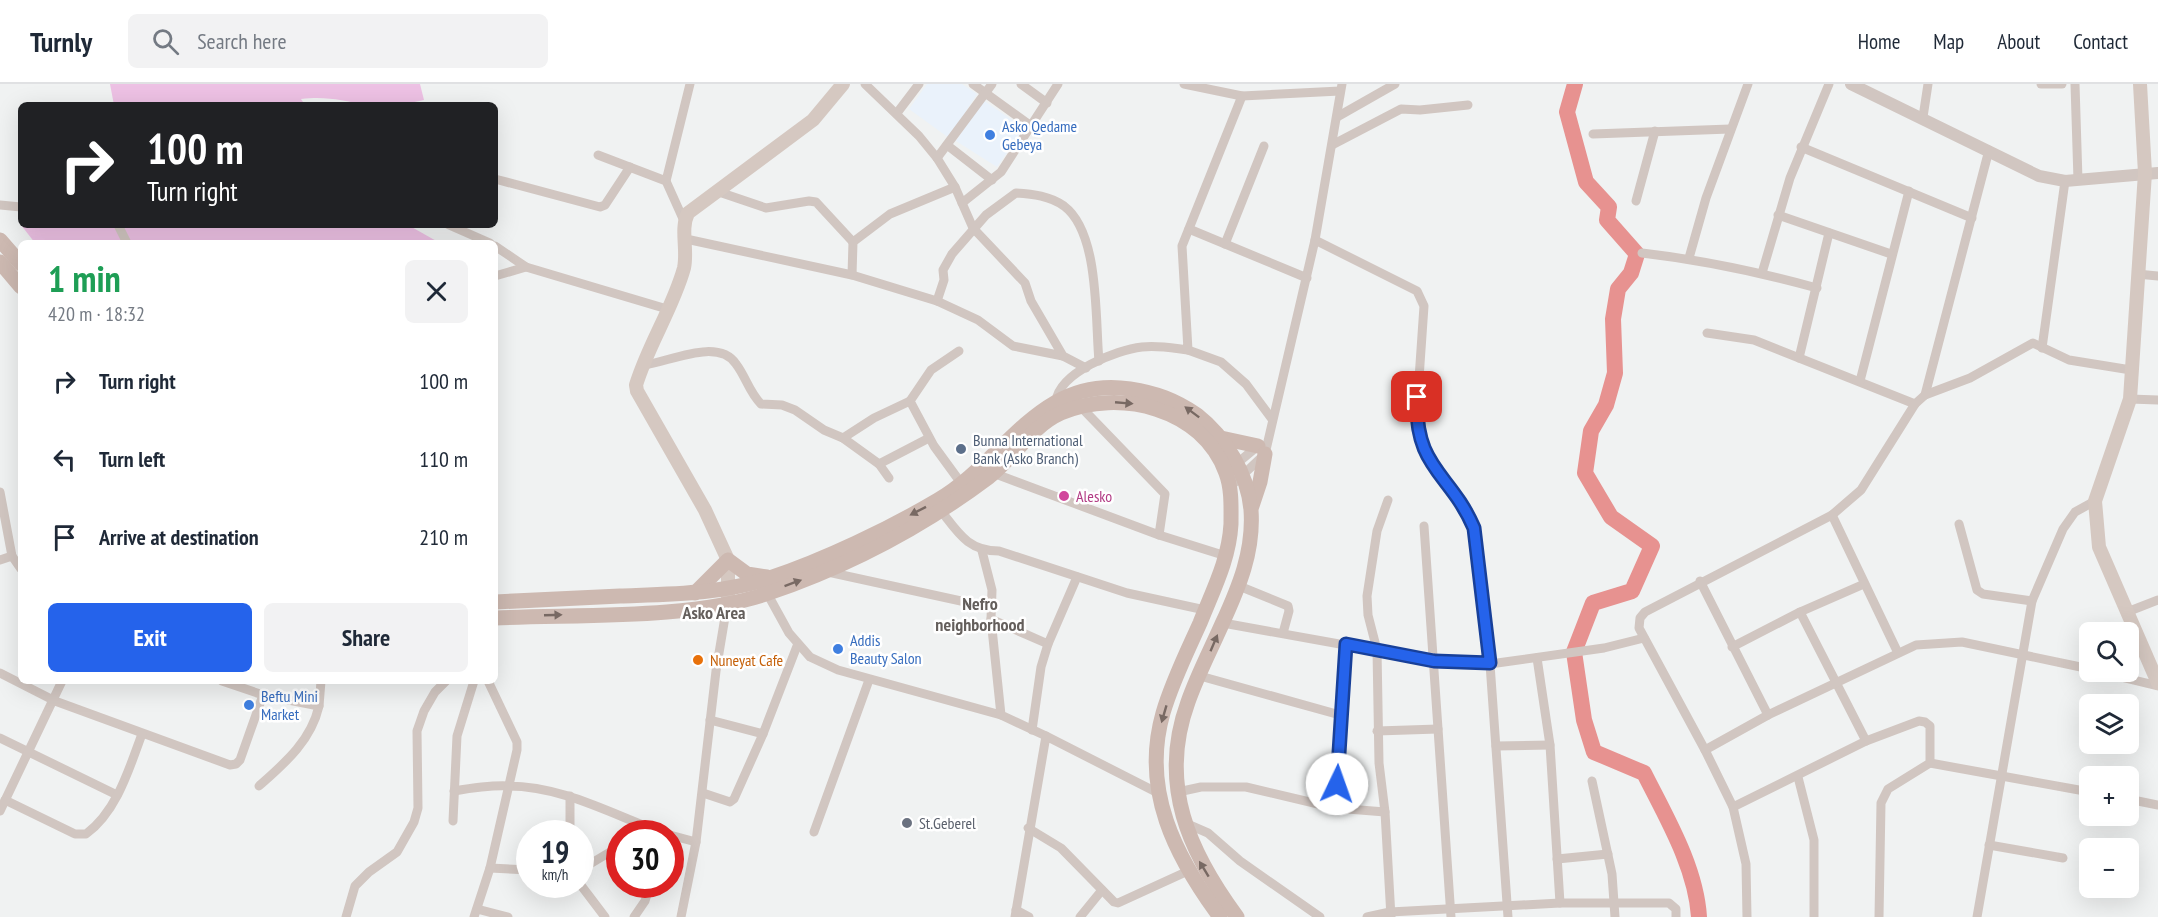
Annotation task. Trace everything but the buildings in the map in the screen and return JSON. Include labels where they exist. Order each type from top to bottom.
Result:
[{"type":"main road","points":[[728,598],[728,560],[705,510],[637,391],[644,365],[683,270],[686,239],[684,220],[699,202],[813,120],[843,84]]},
{"type":"main road","points":[[2140,84],[2151,173],[2137,274],[2130,399],[2095,501],[2099,547],[2158,685]]},
{"type":"main road","points":[[0,240],[18,261]]},
{"type":"main road","points":[[0,262],[18,283]]},
{"type":"main road","points":[[498,602],[696,593],[728,598],[870,536],[939,500],[962,483],[1034,416],[1056,401],[1103,387],[1146,391],[1182,405],[1203,420],[1221,438],[1234,475],[1251,509]]},
{"type":"main road","points":[[498,618],[676,610],[728,598],[767,593],[825,572],[888,542],[942,512],[993,473],[1050,419],[1080,406],[1123,402],[1158,409],[1184,423],[1206,441],[1234,475],[1226,556],[1161,721],[1156,761],[1158,793],[1173,843],[1188,871],[1220,917]]},
{"type":"main road","points":[[1221,438],[1263,448],[1260,482],[1251,509],[1246,567],[1188,702],[1181,725],[1177,755],[1178,792],[1185,823],[1198,859],[1237,917]]},
{"type":"main road","points":[[728,560],[747,574],[773,577]]},
{"type":"main road","points":[[696,593],[728,560]]},
{"type":"street","points":[[684,220],[666,181],[690,84]]},
{"type":"street","points":[[865,84],[897,113],[938,158],[955,187],[973,228],[1025,283],[1031,301],[1063,356]]},
{"type":"street","points":[[897,113],[919,84]]},
{"type":"street","points":[[973,84],[1031,126]]},
{"type":"street","points":[[938,158],[992,84]]},
{"type":"street","points":[[1021,84],[1047,103]]},
{"type":"street","points":[[962,203],[1001,172],[1058,84]]},
{"type":"street","points":[[1184,84],[1242,96],[1341,87],[1315,240],[1272,419],[1263,448],[1234,475]]},
{"type":"street","points":[[1336,117],[1395,84]]},
{"type":"street","points":[[1689,258],[1730,129],[1748,84]]},
{"type":"street","points":[[1762,273],[1778,215],[1801,147],[1829,84]]},
{"type":"street","points":[[1923,117],[1928,84]]},
{"type":"street","points":[[2041,84],[2062,84]]},
{"type":"street","points":[[2042,348],[2072,180],[2075,84]]},
{"type":"street","points":[[1856,85],[2039,176],[2072,180],[2151,173]]},
{"type":"street","points":[[1188,350],[1182,246],[1242,96]]},
{"type":"street","points":[[1332,145],[1401,109],[1420,110],[1468,105]]},
{"type":"street","points":[[1593,134],[1730,129]]},
{"type":"street","points":[[1636,201],[1655,130]]},
{"type":"street","points":[[947,145],[993,180]]},
{"type":"street","points":[[1225,244],[1264,146]]},
{"type":"street","points":[[1801,147],[1972,218]]},
{"type":"street","points":[[1925,395],[1989,150]]},
{"type":"street","points":[[598,155],[666,181]]},
{"type":"street","points":[[498,180],[600,207],[604,205],[630,167]]},
{"type":"street","points":[[853,242],[890,214],[955,187]]},
{"type":"street","points":[[716,191],[766,208],[809,201],[816,202],[853,242],[852,275]]},
{"type":"street","points":[[1860,381],[1909,191]]},
{"type":"street","points":[[937,301],[946,264],[973,228],[997,205],[1016,193],[1042,195],[1064,207],[1087,242],[1099,361]]},
{"type":"street","points":[[0,205],[18,207]]},
{"type":"street","points":[[1778,215],[1891,254]]},
{"type":"street","points":[[456,228],[483,240]]},
{"type":"street","points":[[1189,229],[1307,278]]},
{"type":"street","points":[[1799,358],[1829,233]]},
{"type":"street","points":[[686,239],[852,275],[937,301],[978,320],[1012,346],[1063,356],[1086,368]]},
{"type":"street","points":[[1315,240],[1417,291],[1422,299],[1424,306],[1416,404],[1418,435],[1428,459],[1468,514],[1474,528],[1490,663],[1507,912]]},
{"type":"street","points":[[498,248],[525,267],[667,309]]},
{"type":"street","points":[[1642,253],[1689,258],[1762,273],[1817,288]]},
{"type":"street","points":[[498,275],[525,267]]},
{"type":"street","points":[[2137,274],[2158,276]]},
{"type":"street","points":[[1707,333],[1754,340],[1915,404]]},
{"type":"street","points":[[1747,917],[1746,864],[1732,807],[1705,750],[1639,628],[1640,618],[1645,612],[1700,581],[1832,515],[1861,490],[1915,404],[1925,395],[1970,378],[2032,343],[2069,360],[2131,370]]},
{"type":"street","points":[[1056,401],[1063,385],[1099,361],[1140,347],[1162,346],[1188,350],[1221,362],[1246,384],[1272,419]]},
{"type":"street","points":[[644,365],[665,362],[695,351],[722,354],[735,361],[752,395],[760,404],[782,405],[795,410],[824,430],[843,438],[879,464],[889,478]]},
{"type":"street","points":[[843,438],[874,418],[910,401],[931,370],[958,351]]},
{"type":"street","points":[[2130,399],[2158,400]]},
{"type":"street","points":[[910,401],[929,438],[962,483]]},
{"type":"street","points":[[1080,406],[1165,494],[1160,535]]},
{"type":"street","points":[[879,464],[929,438]]},
{"type":"street","points":[[993,473],[1160,535],[1226,556]]},
{"type":"street","points":[[0,492],[2,521],[12,556],[18,565]]},
{"type":"street","points":[[1388,500],[1377,531],[1367,596],[1368,615],[1377,650],[1377,731],[1385,812],[1390,914]]},
{"type":"street","points":[[1977,917],[2032,601],[2063,529],[2075,512],[2095,501]]},
{"type":"street","points":[[942,512],[958,533],[982,551],[999,551],[1127,593],[1205,610]]},
{"type":"street","points":[[1832,515],[1898,653]]},
{"type":"street","points":[[1959,524],[1977,590],[1983,594],[2032,601]]},
{"type":"street","points":[[1424,526],[1450,913]]},
{"type":"street","points":[[982,551],[993,608],[991,619],[1001,715]]},
{"type":"street","points":[[0,561],[12,556]]},
{"type":"street","points":[[825,572],[993,608]]},
{"type":"street","points":[[1032,730],[1041,667],[1048,644],[1077,577]]},
{"type":"street","points":[[1700,581],[1768,716]]},
{"type":"street","points":[[1732,647],[1800,612],[1864,584]]},
{"type":"street","points":[[1239,585],[1288,606],[1290,611],[1283,633]]},
{"type":"street","points":[[767,593],[797,646],[810,657],[838,670],[869,680],[1001,715],[1158,793]]},
{"type":"street","points":[[681,917],[696,842],[710,720],[728,598]]},
{"type":"street","points":[[2127,612],[2158,600]]},
{"type":"street","points":[[1800,612],[1866,741]]},
{"type":"street","points":[[991,619],[1048,644]]},
{"type":"street","points":[[1223,622],[1434,661],[1490,663],[1538,658],[1604,648],[1644,638]]},
{"type":"street","points":[[1705,750],[1768,716],[1916,645],[1962,642],[2079,666]]},
{"type":"street","points":[[1335,808],[1346,644]]},
{"type":"street","points":[[703,793],[723,801],[730,802],[734,799],[764,734],[797,646]]},
{"type":"street","points":[[1538,658],[1550,745],[1560,903]]},
{"type":"street","points":[[0,673],[18,682]]},
{"type":"street","points":[[1200,676],[1340,715]]},
{"type":"street","points":[[813,832],[869,680]]},
{"type":"street","points":[[2139,681],[2158,685]]},
{"type":"street","points":[[22,684],[55,701],[230,765],[236,765],[240,760],[263,695]]},
{"type":"street","points":[[0,811],[28,750],[55,701],[61,684]]},
{"type":"street","points":[[231,684],[263,695],[319,706]]},
{"type":"street","points":[[259,786],[286,762],[309,735],[319,706],[321,684]]},
{"type":"street","points":[[346,917],[355,886],[369,872],[398,852],[414,822],[418,808],[417,731],[424,711],[435,692],[443,684]]},
{"type":"street","points":[[453,821],[457,736],[473,684]]},
{"type":"street","points":[[490,684],[518,742],[490,868],[475,913],[508,917]]},
{"type":"street","points":[[710,720],[764,734]]},
{"type":"street","points":[[1732,807],[1798,777],[1866,741],[1919,721],[1930,726],[1930,763]]},
{"type":"street","points":[[1377,731],[1438,729]]},
{"type":"street","points":[[5,800],[75,834],[86,834],[97,826],[124,784],[142,734]]},
{"type":"street","points":[[1029,917],[1016,914],[1028,828],[1046,736]]},
{"type":"street","points":[[0,738],[117,795]]},
{"type":"street","points":[[1496,746],[1550,745]]},
{"type":"street","points":[[1880,917],[1883,795],[1888,789],[1930,763],[2079,790]]},
{"type":"street","points":[[1798,777],[1814,840],[1814,917]]},
{"type":"street","points":[[1592,781],[1608,854],[1615,917]]},
{"type":"street","points":[[454,791],[510,785],[570,796],[629,820]]},
{"type":"street","points":[[1178,792],[1201,787],[1246,787],[1335,808],[1385,812]]},
{"type":"street","points":[[570,796],[570,820]]},
{"type":"street","points":[[2139,801],[2158,805]]},
{"type":"street","points":[[1185,823],[1208,833],[1240,861],[1320,917]]},
{"type":"street","points":[[1028,828],[1061,848],[1109,899],[1118,903],[1188,871]]},
{"type":"street","points":[[684,839],[696,842]]},
{"type":"street","points":[[1989,845],[2063,858]]},
{"type":"street","points":[[1557,859],[1608,854]]},
{"type":"street","points":[[490,868],[516,869]]},
{"type":"street","points":[[1080,917],[1102,890]]},
{"type":"street","points":[[591,898],[605,917]]},
{"type":"street","points":[[634,917],[646,898]]},
{"type":"street","points":[[1367,917],[1390,914],[1507,912],[1560,903],[1614,902],[1669,903],[1676,909],[1676,917]]},
{"type":"shaded area","points":[[110,84],[420,84],[424,100],[351,102],[320,98],[301,99],[303,102],[113,102]]},
{"type":"shaded area","name":"Asko Qedame Gebeya","points":[[927,84],[962,84],[977,94],[949,138],[909,109]]},
{"type":"shaded area","name":"Asko Qedame Gebeya","points":[[983,100],[1024,128],[997,167],[956,141]]},
{"type":"shaded area","points":[[23,228],[413,228],[435,240],[33,240]]},
{"type":"waterway","points":[[1575,84],[1567,112],[1586,182],[1609,207],[1607,220],[1637,254],[1631,273],[1618,289],[1613,319],[1615,373],[1606,405],[1591,431],[1585,473],[1611,517],[1652,546],[1632,591],[1593,603],[1574,652],[1584,720],[1594,752],[1644,773],[1686,861],[1697,898],[1699,917]]},
{"type":"place","name":"Asko Qedame Gebeya","points":[[990,135]]},
{"type":"place","name":"Bunna International Bank (Asko Branch)","points":[[961,449]]},
{"type":"place","name":"Alesko","points":[[1064,496]]},
{"type":"place","name":"Addis Beauty Salon","points":[[838,649]]},
{"type":"place","name":"Nuneyat Cafe","points":[[698,660]]},
{"type":"place","name":"Beftu Mini Market","points":[[249,705]]},
{"type":"place","name":"St.Geberel","points":[[907,823]]},
{"type":"district","name":"Asko Area","points":[[714,613]]},
{"type":"district","name":"Nefro neighborhood","points":[[980,614]]},
{"type":"route","points":[[1337,784],[1346,644],[1434,661],[1490,663],[1474,528],[1468,514],[1428,459],[1418,435],[1417,397]]}]
